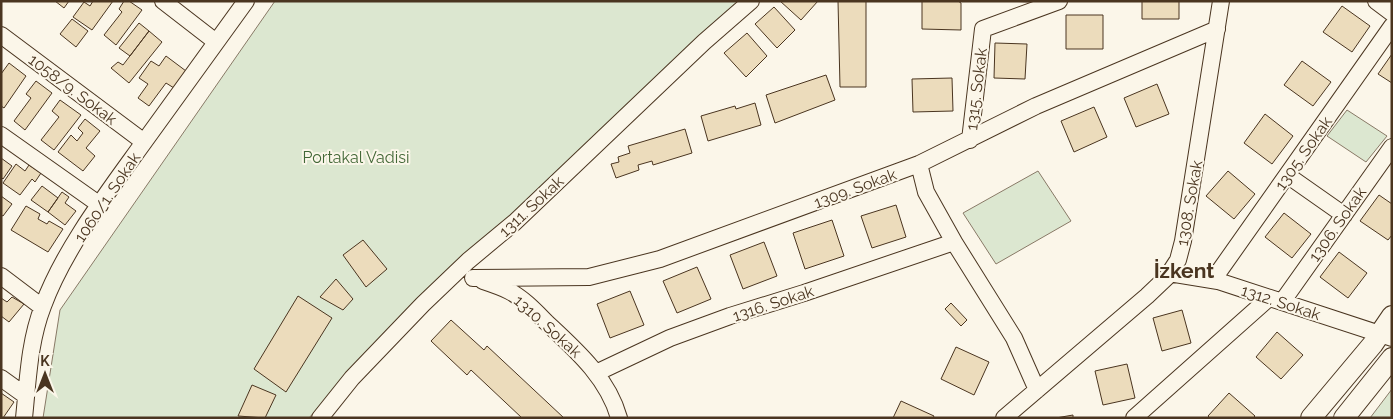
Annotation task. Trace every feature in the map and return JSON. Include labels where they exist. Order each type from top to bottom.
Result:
[{"type":"main road","points":[[1311,418],[1386,335],[1392,316]]},
{"type":"main road","points":[[1344,418],[1392,358]]},
{"type":"street","points":[[164,1],[216,42]]},
{"type":"street","name":"1060/1. Sokak","points":[[24,418],[30,350],[42,307],[57,274],[100,206],[144,142],[246,1]]},
{"type":"street","name":"1311. Sokak","points":[[320,418],[352,378],[423,304],[468,261],[515,222],[704,42],[751,1]]},
{"type":"street","name":"1315. Sokak","points":[[970,140],[983,29],[1059,1]]},
{"type":"street","name":"1308. Sokak","points":[[1004,418],[1147,296],[1169,274],[1178,260],[1186,226],[1221,1]]},
{"type":"street","points":[[1376,1],[1392,13]]},
{"type":"street","name":"1305. Sokak","points":[[1213,280],[1392,26]]},
{"type":"street","name":"1309. Sokak","points":[[473,278],[589,277],[660,259],[919,164],[1036,106],[1217,29]]},
{"type":"street","name":"1058/9. Sokak","points":[[1,35],[144,142]]},
{"type":"street","points":[[1,134],[100,206]]},
{"type":"street","name":"1306. Sokak","points":[[1134,418],[1276,300],[1344,215],[1392,147]]},
{"type":"street","points":[[919,164],[926,192],[954,242],[1014,338],[1037,390]]},
{"type":"street","points":[[1287,175],[1344,215]]},
{"type":"street","name":"1316. Sokak","points":[[596,374],[678,335],[954,242]]},
{"type":"street","name":"1312. Sokak","points":[[1169,274],[1213,280],[1386,335]]},
{"type":"street","points":[[1,276],[42,307]]},
{"type":"street","name":"1310. Sokak","points":[[446,283],[473,278],[510,291],[528,304],[582,356],[609,394],[619,418]]},
{"type":"street","points":[[1,378],[26,396]]},
{"type":"green space","name":"Portakal Vadisi","points":[[275,1],[752,1],[336,387],[309,418],[43,418],[60,310]]},
{"type":"green space","points":[[1347,110],[1387,136],[1366,162],[1327,136]]},
{"type":"green space","points":[[1038,171],[1071,221],[996,264],[963,213]]},
{"type":"green space","points":[[1392,389],[1392,418],[1370,418]]},
{"type":"building","points":[[55,1],[69,1],[64,8]]},
{"type":"building","points":[[93,1],[113,1],[92,30],[73,17],[84,2],[90,6]]},
{"type":"building","points":[[124,1],[129,1],[142,10],[116,45],[104,35],[122,12],[119,9]]},
{"type":"building","points":[[780,1],[818,1],[801,20]]},
{"type":"building","points":[[838,1],[866,1],[866,87],[840,87]]},
{"type":"building","points":[[922,1],[958,1],[961,3],[961,30],[922,29]]},
{"type":"building","points":[[1142,1],[1179,1],[1179,19],[1142,19]]},
{"type":"building","points":[[1342,6],[1370,26],[1352,52],[1323,32]]},
{"type":"building","points":[[774,7],[795,30],[777,48],[755,24]]},
{"type":"building","points":[[1066,15],[1103,15],[1103,49],[1066,49]]},
{"type":"building","points":[[72,19],[88,31],[76,47],[60,34]]},
{"type":"building","points":[[139,23],[149,31],[130,56],[119,48]]},
{"type":"building","points":[[149,31],[162,42],[129,83],[111,68],[118,62],[123,65]]},
{"type":"building","points":[[747,33],[767,56],[746,77],[724,53]]},
{"type":"building","points":[[995,43],[1027,44],[1025,79],[994,78]]},
{"type":"building","points":[[1392,54],[1392,83],[1378,74]]},
{"type":"building","points":[[166,56],[186,71],[174,88],[166,83],[149,106],[138,98],[148,84],[139,78],[151,61],[159,66]]},
{"type":"building","points":[[1302,61],[1331,82],[1313,106],[1284,85]]},
{"type":"building","points":[[9,63],[26,76],[4,108],[1,106],[1,74]]},
{"type":"building","points":[[826,75],[835,100],[775,123],[766,95]]},
{"type":"building","points":[[952,78],[953,111],[913,112],[912,79]]},
{"type":"building","points":[[36,81],[52,93],[25,130],[14,121],[31,98],[26,94]]},
{"type":"building","points":[[1157,84],[1169,114],[1136,127],[1124,98]]},
{"type":"building","points":[[60,100],[81,115],[54,150],[41,140],[59,117],[52,111]]},
{"type":"building","points":[[755,103],[761,125],[708,141],[701,116],[735,106],[736,109]]},
{"type":"building","points":[[1094,107],[1107,137],[1074,152],[1061,121]]},
{"type":"building","points":[[1265,114],[1293,136],[1272,164],[1244,143]]},
{"type":"building","points":[[85,119],[100,131],[86,148],[95,156],[83,171],[58,152],[71,135],[77,141],[83,133],[78,128]]},
{"type":"building","points":[[685,129],[692,153],[653,165],[652,161],[638,165],[639,170],[616,178],[611,164],[619,162],[618,157],[630,153],[628,146]]},
{"type":"building","points":[[1,158],[12,166],[3,179],[1,177]]},
{"type":"building","points":[[16,164],[25,171],[29,165],[41,173],[35,182],[32,179],[20,195],[3,183]]},
{"type":"building","points":[[1228,171],[1255,194],[1234,219],[1206,196]]},
{"type":"building","points":[[42,186],[58,198],[48,212],[31,200]]},
{"type":"building","points":[[62,192],[69,197],[65,203],[76,211],[65,225],[48,212]]},
{"type":"building","points":[[1379,195],[1392,204],[1392,235],[1388,240],[1360,221]]},
{"type":"building","points":[[1,196],[12,204],[3,216],[1,215]]},
{"type":"building","points":[[896,205],[906,237],[872,248],[861,216]]},
{"type":"building","points":[[26,206],[40,214],[38,219],[47,224],[49,221],[63,229],[48,252],[11,230]]},
{"type":"building","points":[[1284,213],[1311,234],[1292,258],[1265,237]]},
{"type":"building","points":[[832,220],[844,256],[805,269],[793,233]]},
{"type":"building","points":[[363,240],[387,269],[366,287],[343,255]]},
{"type":"building","points":[[764,242],[777,276],[743,289],[730,255]]},
{"type":"building","points":[[1339,252],[1367,273],[1348,298],[1320,277]]},
{"type":"building","points":[[697,267],[711,299],[677,313],[663,281]]},
{"type":"building","points":[[336,279],[353,299],[343,310],[320,297]]},
{"type":"building","points":[[630,291],[644,325],[610,338],[597,304]]},
{"type":"building","points":[[298,296],[332,318],[286,392],[254,369]]},
{"type":"building","points":[[12,297],[24,304],[9,322],[1,316],[1,298],[7,302]]},
{"type":"building","points":[[951,303],[967,320],[961,326],[945,309]]},
{"type":"building","points":[[1182,310],[1191,343],[1162,351],[1153,318]]},
{"type":"building","points":[[451,320],[484,350],[487,346],[564,418],[522,418],[471,370],[467,375],[431,341]]},
{"type":"building","points":[[1277,332],[1303,355],[1281,379],[1256,357]]},
{"type":"building","points":[[956,347],[989,362],[974,395],[941,379]]},
{"type":"building","points":[[1127,364],[1135,398],[1103,405],[1095,371]]},
{"type":"building","points":[[252,385],[276,395],[265,418],[238,416]]},
{"type":"building","points":[[1,393],[14,402],[3,418],[1,418]]},
{"type":"building","points":[[1229,393],[1255,416],[1253,418],[1210,418],[1208,416]]},
{"type":"building","points":[[901,401],[934,416],[933,418],[893,418]]},
{"type":"building","points":[[1073,415],[1073,418],[1056,418]]},
{"type":"district","name":"İzkent","points":[[1184,271]]}]
